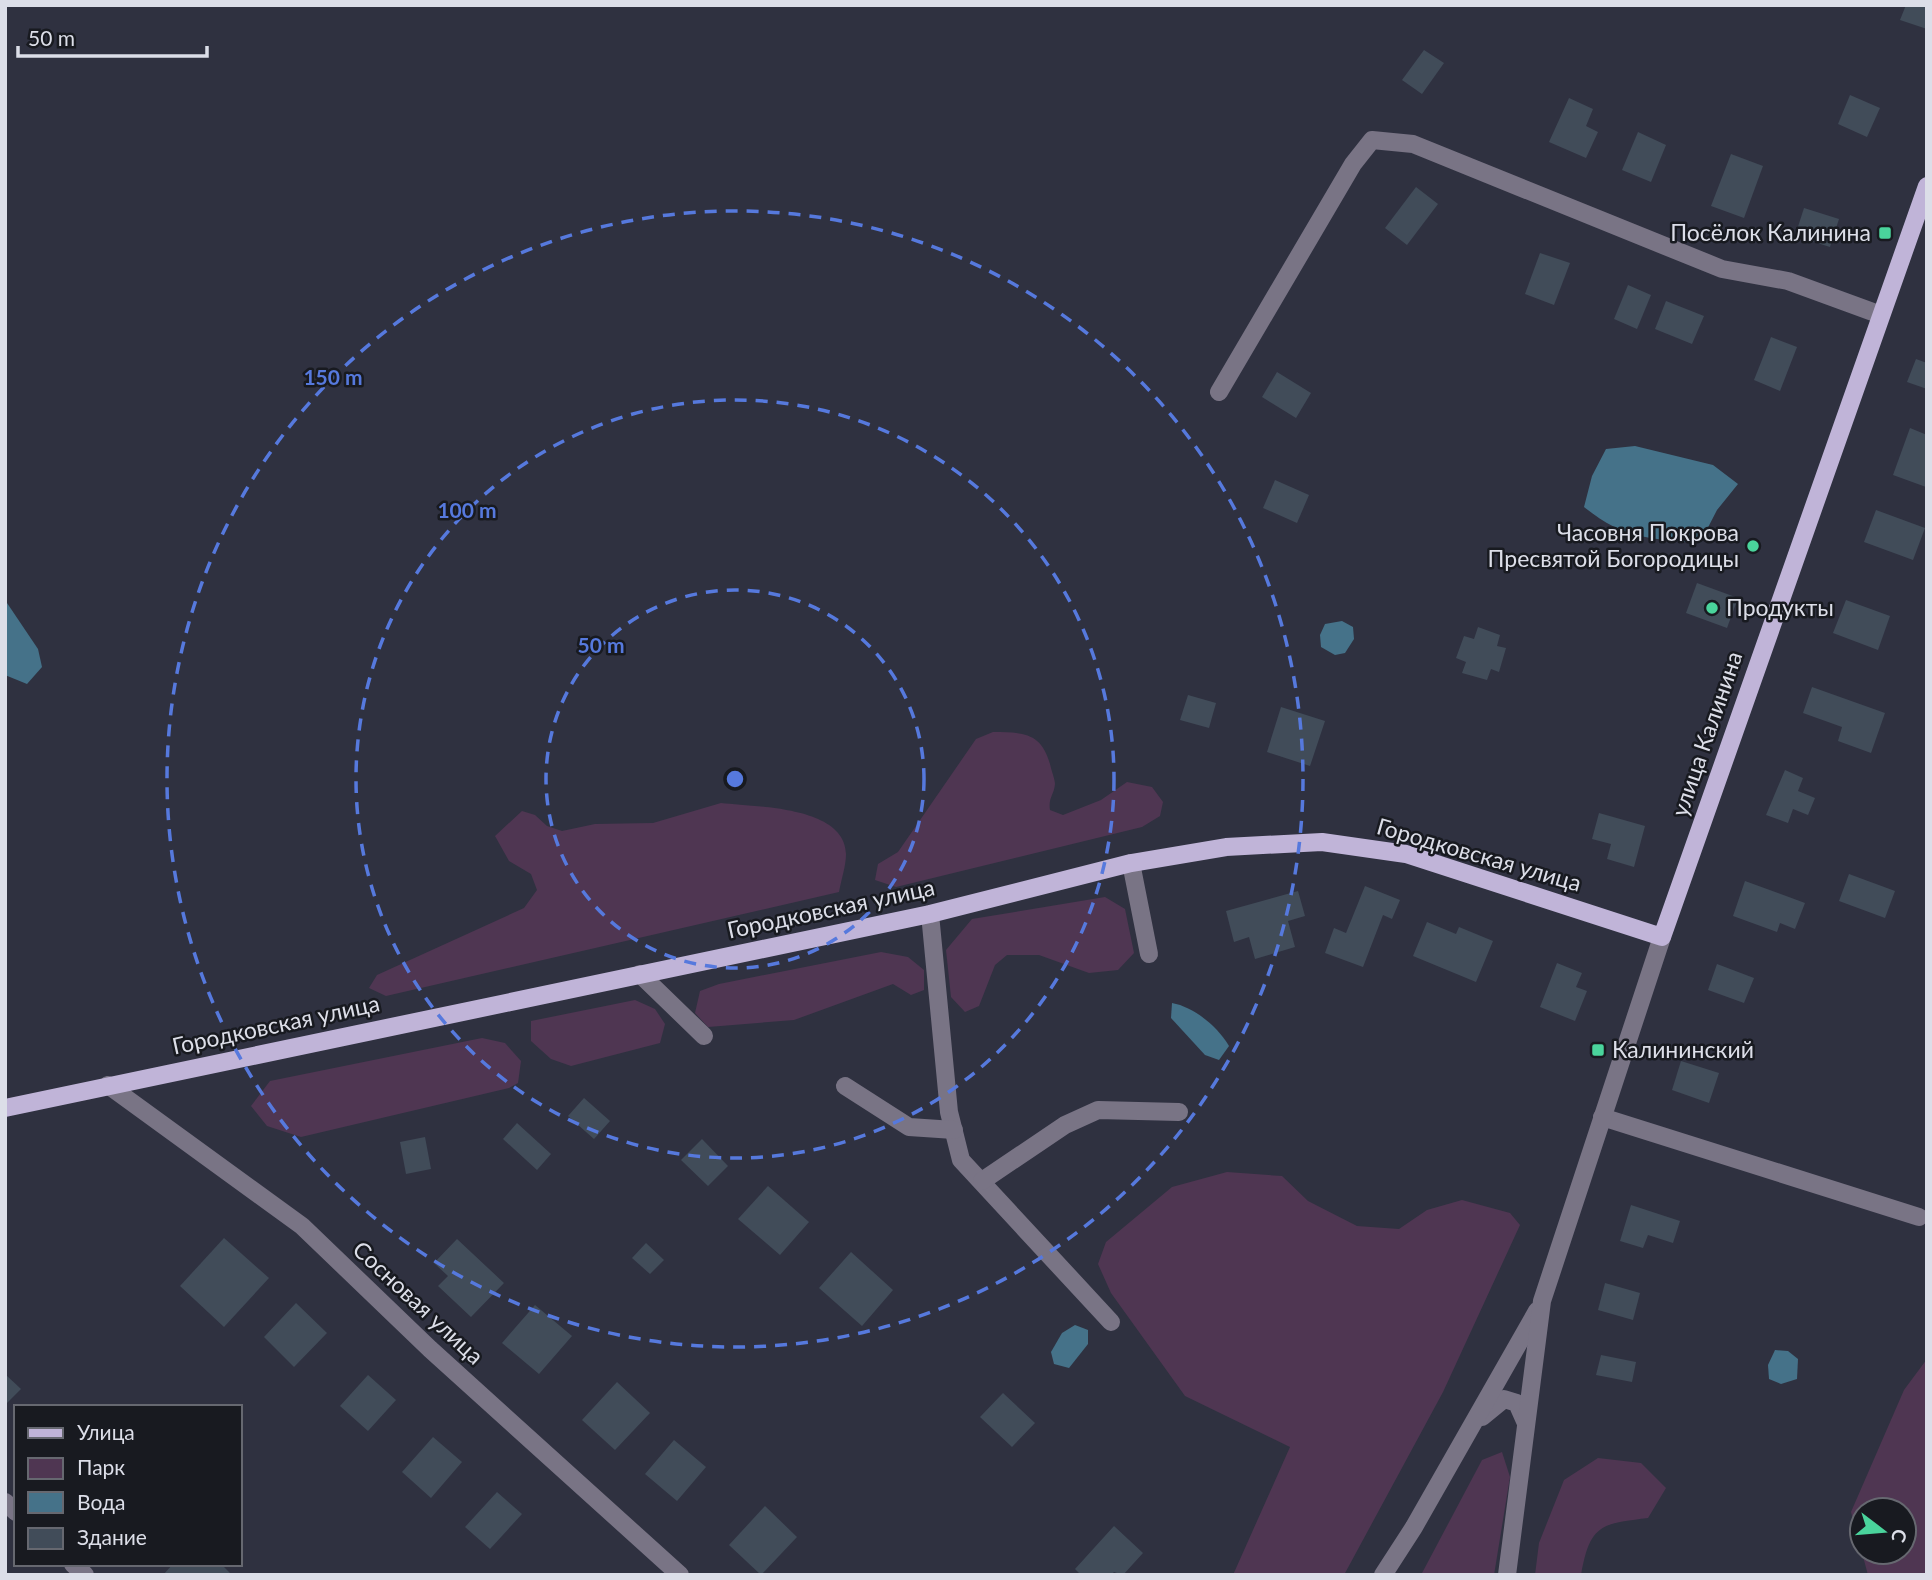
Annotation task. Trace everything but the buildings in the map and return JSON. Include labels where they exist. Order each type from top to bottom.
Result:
[{"type":"main road","name":"улица Калинина","points":[[1661,937],[1927,186]]},
{"type":"main road","name":"Городковская улица","points":[[5,1108],[930,914],[1131,863],[1226,847],[1286,842],[1357,845],[1406,854],[1661,937]]},
{"type":"street","points":[[1219,392],[1353,164],[1373,140],[1413,144],[1722,269],[1787,281],[1881,315]]},
{"type":"street","points":[[1131,863],[1149,954]]},
{"type":"street","points":[[930,914],[949,1112],[961,1160],[1111,1322]]},
{"type":"street","name":"улица Калинина","points":[[1542,1301],[1661,937]]},
{"type":"street","points":[[640,974],[704,1035]]},
{"type":"street","name":"Сосновая улица","points":[[108,1085],[302,1226],[430,1349],[680,1575]]},
{"type":"street","points":[[845,1086],[909,1127],[954,1130]]},
{"type":"street","points":[[982,1181],[1065,1125],[1098,1110],[1179,1112]]},
{"type":"street","points":[[1602,1117],[1919,1217]]},
{"type":"street","points":[[1507,1575],[1542,1301]]},
{"type":"street","points":[[1383,1575],[1542,1301]]},
{"type":"street","points":[[1471,1426],[1504,1399],[1517,1402],[1522,1408],[1526,1425]]},
{"type":"green space","points":[[993,732],[1023,734],[1038,741],[1048,756],[1055,782],[1050,810],[1063,815],[1101,800],[1127,782],[1152,787],[1163,802],[1160,816],[1142,827],[896,887],[875,880],[878,864],[898,852],[976,739]]},
{"type":"green space","points":[[721,803],[796,812],[831,826],[842,838],[846,854],[839,892],[386,996],[369,988],[377,975],[524,908],[537,890],[531,874],[509,861],[495,836],[522,811],[535,815],[547,826],[562,831],[595,824],[653,823]]},
{"type":"green space","points":[[1105,897],[1125,909],[1134,953],[1118,970],[1089,973],[1039,955],[1007,955],[995,965],[979,1006],[965,1012],[951,997],[946,950],[972,919]]},
{"type":"green space","points":[[881,952],[908,957],[924,970],[924,990],[911,995],[893,984],[794,1020],[708,1027],[695,1013],[700,991],[719,984]]},
{"type":"green space","points":[[635,1000],[655,1009],[665,1024],[660,1043],[571,1066],[551,1059],[531,1041],[531,1021]]},
{"type":"green space","points":[[482,1038],[505,1043],[521,1061],[518,1083],[509,1088],[301,1137],[267,1126],[251,1106],[270,1081]]},
{"type":"green space","points":[[1227,1172],[1282,1176],[1308,1201],[1357,1226],[1399,1229],[1427,1210],[1462,1200],[1510,1213],[1520,1225],[1443,1392],[1344,1575],[1233,1575],[1290,1447],[1185,1396],[1111,1293],[1098,1264],[1106,1242],[1172,1187]]},
{"type":"green space","points":[[1927,1359],[1927,1575],[1868,1575],[1866,1566],[1918,1566],[1918,1496],[1858,1496],[1904,1390]]},
{"type":"green space","points":[[1502,1452],[1510,1477],[1494,1575],[1421,1575],[1482,1460]]},
{"type":"green space","points":[[1598,1458],[1641,1463],[1666,1488],[1648,1518],[1609,1525],[1594,1536],[1581,1575],[1535,1575],[1539,1543],[1564,1480]]},
{"type":"water","points":[[1635,446],[1713,465],[1738,484],[1717,510],[1700,543],[1625,532],[1584,507],[1592,476],[1606,449]]},
{"type":"water","points":[[5,600],[38,649],[42,667],[27,684],[5,675]]},
{"type":"water","points":[[1342,621],[1353,627],[1354,639],[1345,653],[1335,655],[1321,647],[1320,635],[1325,624]]},
{"type":"water","points":[[1172,1003],[1197,1013],[1218,1031],[1229,1046],[1219,1060],[1205,1055],[1171,1018]]},
{"type":"water","points":[[1075,1325],[1088,1330],[1088,1344],[1069,1368],[1054,1364],[1051,1352],[1062,1333]]},
{"type":"water","points":[[1775,1350],[1788,1351],[1798,1359],[1797,1379],[1781,1384],[1769,1379],[1768,1365]]},
{"type":"place","name":"Посёлок Калинина","points":[[1885,233]]},
{"type":"place","name":"Часовня Покрова Пресвятой Богородицы","points":[[1753,546]]},
{"type":"place","name":"Продукты","points":[[1712,608]]},
{"type":"place","name":"Калининский","points":[[1598,1050]]}]
